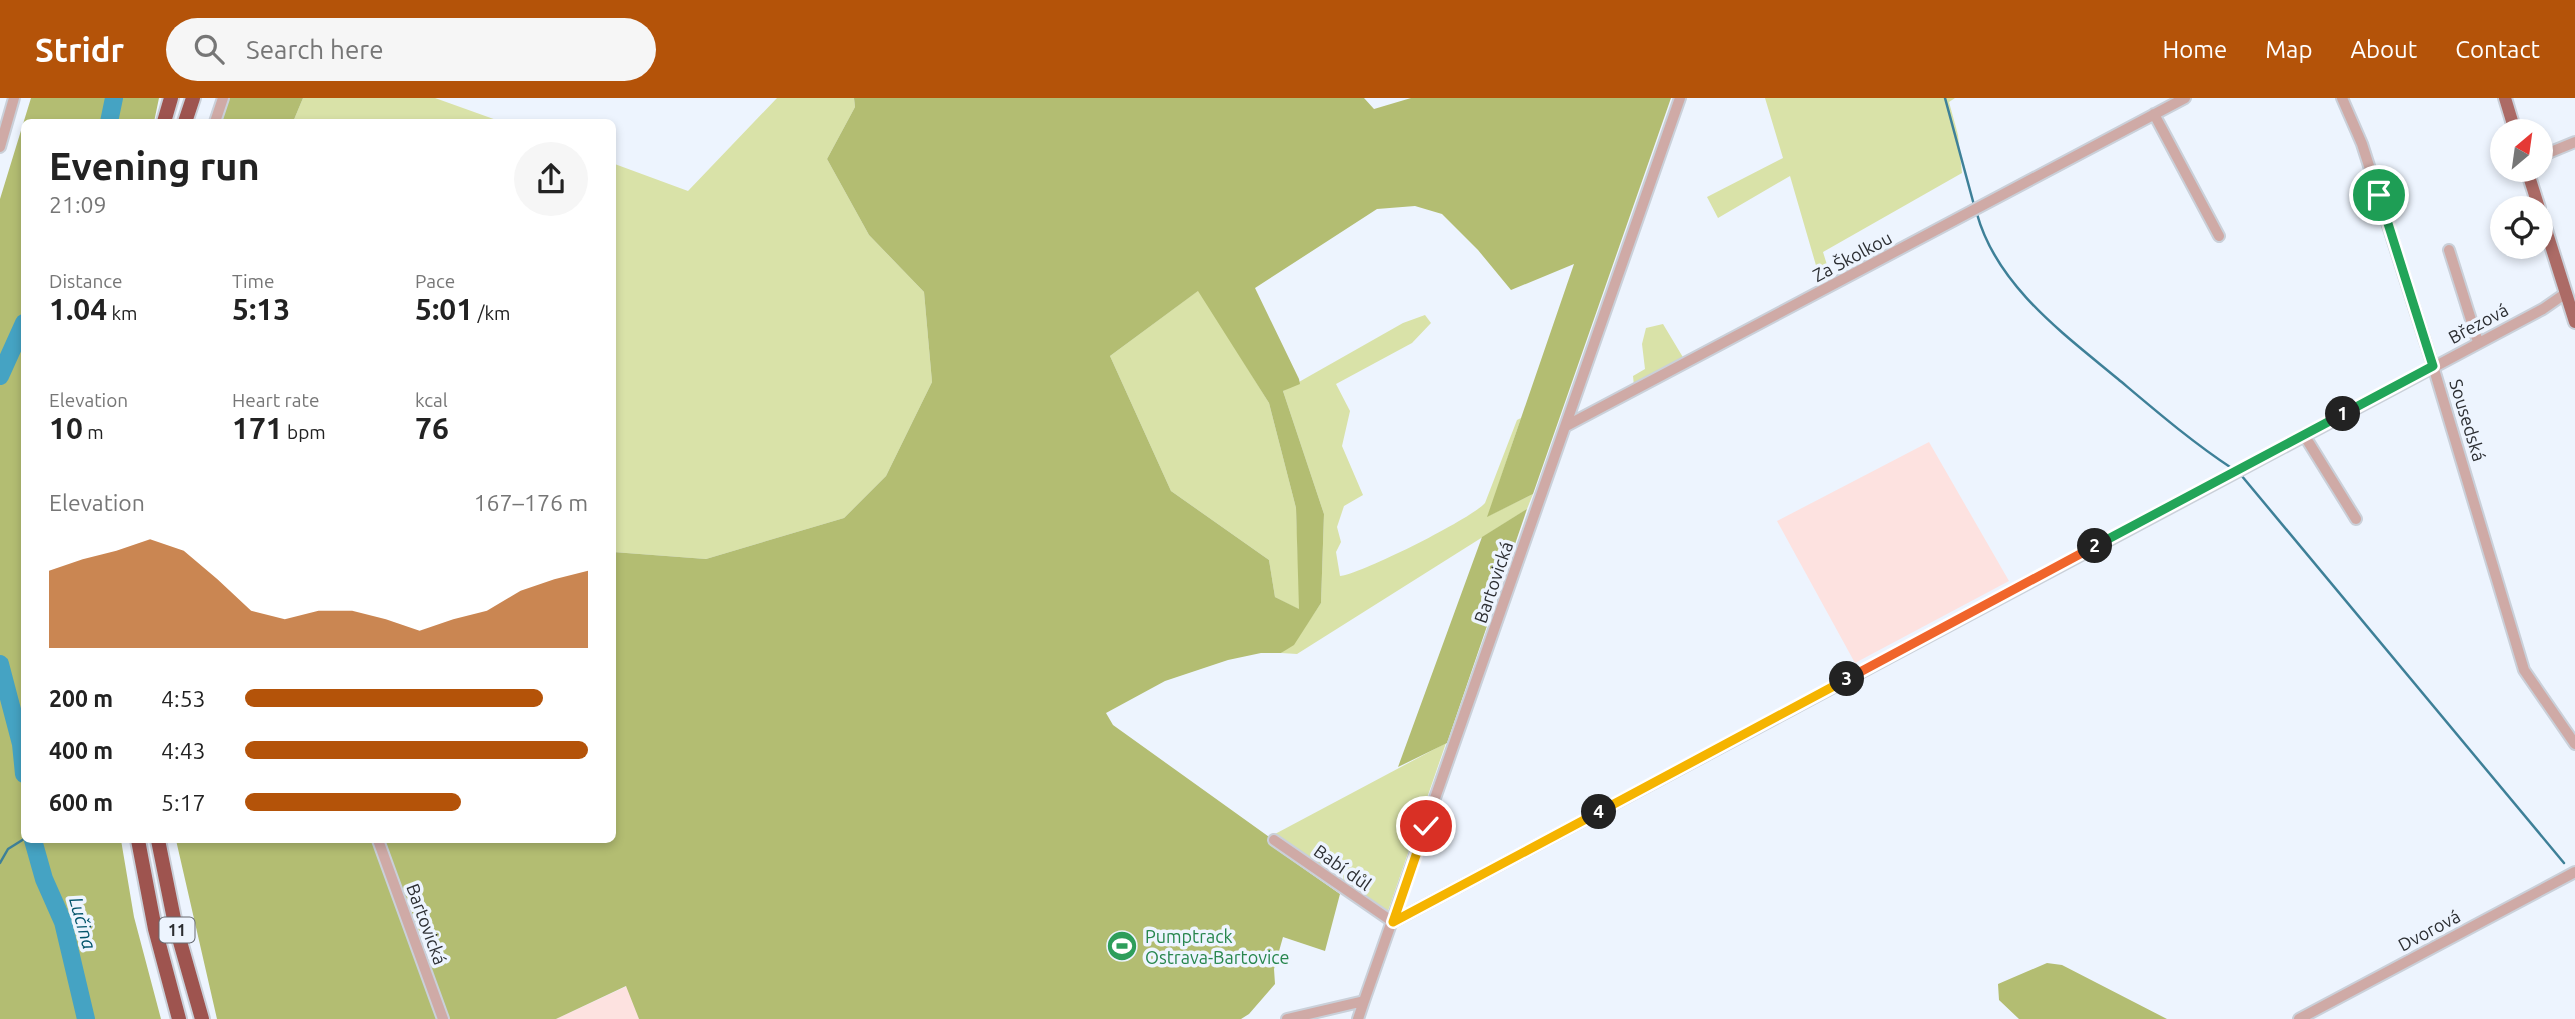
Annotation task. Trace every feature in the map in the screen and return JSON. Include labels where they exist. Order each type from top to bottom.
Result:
[{"type":"highway","points":[[165,119],[171,98]]},
{"type":"highway","points":[[187,119],[193,98]]},
{"type":"highway","name":"11","points":[[139,843],[155,929],[180,1019]]},
{"type":"highway","name":"11","points":[[160,843],[175,924],[202,1019]]},
{"type":"main road","points":[[2505,98],[2511,119]]},
{"type":"main road","points":[[2553,251],[2575,323]]},
{"type":"street","points":[[0,147],[15,98]]},
{"type":"street","points":[[216,119],[223,98]]},
{"type":"street","name":"Bartovická","points":[[1358,1019],[1680,98]]},
{"type":"street","name":"Za Školkou","points":[[1566,426],[2185,98]]},
{"type":"street","name":"Sousedská","points":[[2342,98],[2362,144],[2433,366],[2524,670],[2575,744]]},
{"type":"street","points":[[2154,114],[2220,236]]},
{"type":"street","points":[[2553,151],[2575,142]]},
{"type":"street","points":[[2449,250],[2478,342]]},
{"type":"street","name":"Březová","points":[[1393,922],[2478,342],[2568,298]]},
{"type":"street","points":[[2304,435],[2356,519]]},
{"type":"street","name":"Babí důl","points":[[1274,840],[1393,922]]},
{"type":"street","name":"Bartovická","points":[[379,843],[443,1019]]},
{"type":"street","name":"Dvorová","points":[[2299,1019],[2575,872]]},
{"type":"street","points":[[1287,1019],[1364,1001]]},
{"type":"shaded area","points":[[1929,442],[2009,581],[1855,663],[1777,521]]},
{"type":"shaded area","points":[[627,986],[639,1019],[556,1019]]},
{"type":"green space","points":[[31,98],[159,98],[155,119],[25,119]]},
{"type":"green space","points":[[223,98],[303,98],[294,119],[216,119]]},
{"type":"green space","points":[[303,98],[435,98],[494,119],[294,119]]},
{"type":"green space","points":[[777,98],[854,98],[855,107],[827,159],[869,235],[924,292],[932,382],[886,476],[844,518],[706,559],[616,552],[616,164],[688,191]]},
{"type":"green space","points":[[854,98],[1364,98],[1374,109],[1411,98],[1671,98],[1533,494],[1487,517],[1574,264],[1511,290],[1478,250],[1442,214],[1415,206],[1377,209],[1255,288],[1299,379],[1300,384],[1283,391],[1324,514],[1321,603],[1294,645],[1281,653],[1261,653],[1228,660],[1165,681],[1106,713],[1113,725],[1272,839],[1270,845],[1340,894],[1325,951],[1283,937],[1274,969],[1275,984],[1249,1014],[1241,1019],[639,1019],[626,986],[556,1019],[217,1019],[177,843],[616,843],[616,552],[706,559],[844,518],[886,476],[932,382],[924,292],[869,235],[827,159],[855,107]],"holes":[[[1198,291],[1269,403],[1296,508],[1299,609],[1275,597],[1269,560],[1171,491],[1110,356]],[[406,897],[430,959],[422,968],[396,902]]]},
{"type":"green space","points":[[1765,98],[1955,98],[1949,102],[1958,135],[1962,173],[1823,252],[1832,281],[1822,286],[1790,176],[1718,218],[1707,197],[1783,158]]},
{"type":"green space","points":[[21,131],[21,843],[122,843],[134,917],[161,1019],[0,1019],[0,199]]},
{"type":"green space","points":[[1199,290],[1269,403],[1296,508],[1300,610],[1275,597],[1269,560],[1171,491],[1110,356]]},
{"type":"green space","points":[[1425,315],[1431,323],[1412,343],[1336,384],[1350,411],[1342,446],[1363,495],[1344,506],[1337,527],[1341,542],[1336,552],[1340,576],[1370,566],[1415,545],[1476,511],[1485,503],[1517,420],[1521,418],[1488,516],[1533,494],[1527,509],[1297,654],[1281,653],[1295,642],[1321,603],[1324,514],[1283,391],[1403,323]]},
{"type":"green space","points":[[1663,324],[1684,359],[1634,386],[1633,376],[1645,369],[1642,344],[1646,328]]},
{"type":"green space","points":[[1527,509],[1447,743],[1398,767],[1482,537]]},
{"type":"green space","points":[[1446,743],[1387,914],[1344,884],[1342,869],[1333,864],[1320,867],[1275,834]]},
{"type":"green space","points":[[2047,963],[2062,965],[2167,1019],[2019,1019],[1999,1000],[1998,984]]},
{"type":"waterway","name":"Lučina","points":[[110,119],[114,98]]},
{"type":"waterway","points":[[1945,98],[1974,205]]},
{"type":"waterway","points":[[1977,214],[2000,264],[2035,307],[2160,414],[2233,469]]},
{"type":"waterway","name":"Lučina","points":[[0,376],[21,330]]},
{"type":"waterway","points":[[2241,475],[2564,863]]},
{"type":"waterway","name":"Lučina","points":[[0,664],[21,744]]},
{"type":"waterway","points":[[0,863],[8,849],[21,841]]},
{"type":"waterway","name":"Lučina","points":[[34,843],[44,879],[63,922],[86,1019]]},
{"type":"place","name":"Pumptrack Ostrava-Bartovice","points":[[1122,946]]},
{"type":"route","points":[[1426,826],[1393,922],[2433,366],[2379,195]]}]
